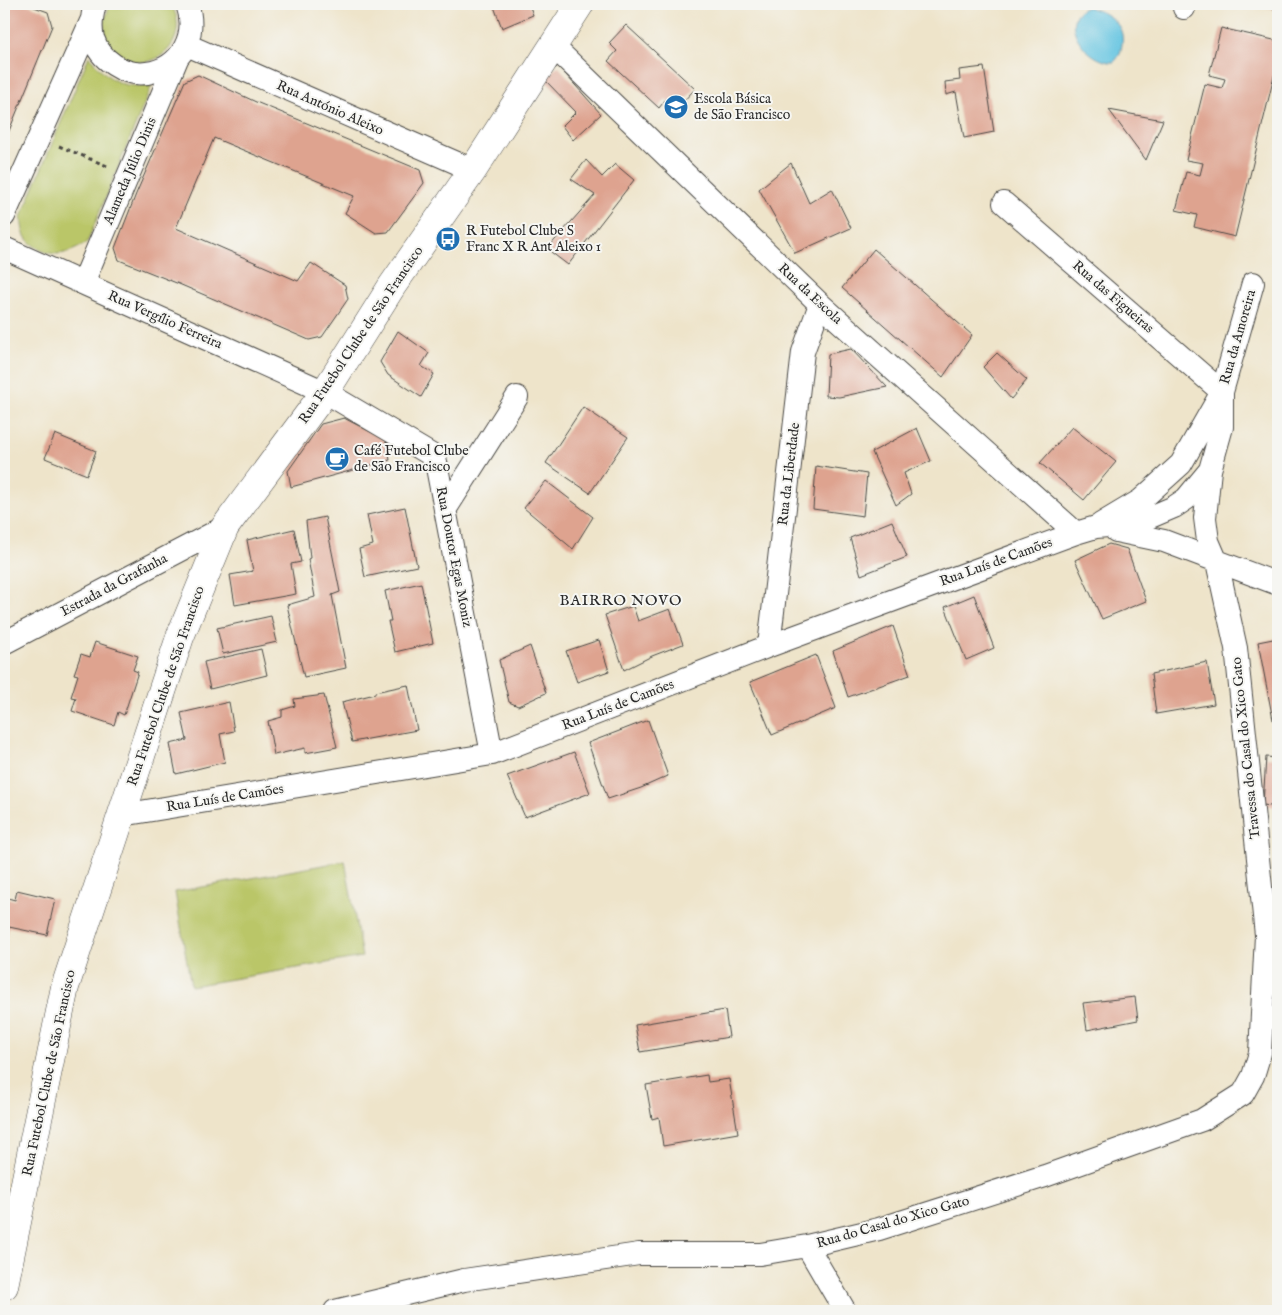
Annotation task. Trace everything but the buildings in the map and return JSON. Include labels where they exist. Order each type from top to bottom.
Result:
[{"type":"street","points":[[94,8],[94,38],[101,54],[113,65],[129,72],[146,73],[163,69],[185,44],[190,14],[187,4]]},
{"type":"street","name":"Alameda Júlio Dinis","points":[[83,283],[202,4]]},
{"type":"street","name":"Rua Futebol Clube de São Francisco","points":[[4,1286],[65,988],[180,637],[224,527],[325,392],[392,286],[473,170],[580,4]]},
{"type":"street","points":[[4,216],[94,8]]},
{"type":"street","name":"Rua António Aleixo","points":[[185,44],[473,170]]},
{"type":"street","name":"Rua da Escola","points":[[553,46],[820,304],[1086,530]]},
{"type":"street","name":"Rua das Figueiras","points":[[1004,203],[1222,392]]},
{"type":"street","name":"Rua Vergílio Ferreira","points":[[4,248],[325,392]]},
{"type":"street","name":"Rua da Amoreira","points":[[1222,392],[1253,283]]},
{"type":"street","name":"Rua da Liberdade","points":[[769,646],[803,352],[820,304]]},
{"type":"street","name":"Rua Doutor Egas Moniz","points":[[325,392],[435,457],[492,754]]},
{"type":"street","points":[[1086,530],[1141,500],[1181,464],[1222,392]]},
{"type":"street","points":[[1086,530],[1134,524],[1186,500],[1210,470],[1222,427],[1222,392]]},
{"type":"street","points":[[445,510],[516,397]]},
{"type":"street","points":[[1191,551],[1175,527],[1174,490],[1191,470],[1200,454],[1198,434]]},
{"type":"street","name":"Travessa do Casal do Xico Gato","points":[[1210,470],[1205,518],[1206,528],[1208,541],[1217,562],[1236,648],[1272,932]]},
{"type":"street","points":[[1141,500],[1174,507],[1195,518],[1206,528]]},
{"type":"street","name":"Estrada da Grafanha","points":[[4,643],[224,527]]},
{"type":"street","points":[[1086,530],[1164,540],[1278,584]]},
{"type":"street","name":"Rua Luís de Camões","points":[[122,815],[492,754],[769,646],[1086,530]]},
{"type":"street","name":"Rua do Casal do Xico Gato","points":[[335,1311],[464,1280],[639,1254],[760,1254],[808,1246],[879,1228],[1045,1176],[1202,1120],[1243,1094],[1253,1076],[1260,1053],[1272,932]]},
{"type":"street","points":[[808,1246],[845,1311]]},
{"type":"path","points":[[38,138],[128,175]]},
{"type":"green space","points":[[111,4],[171,4],[177,20],[176,35],[170,47],[160,56],[148,61],[134,62],[121,56],[109,44],[104,29],[105,19]]},
{"type":"green space","points":[[89,56],[109,77],[116,81],[131,86],[152,85],[87,243],[64,253],[52,254],[39,249],[28,240],[23,232],[21,217]]},
{"type":"green space","points":[[345,861],[362,957],[191,986],[175,892]]},
{"type":"water","points":[[1087,7],[1107,15],[1121,30],[1122,47],[1114,62],[1106,61],[1091,54],[1084,47],[1075,32],[1075,17]]},
{"type":"place","name":"Escola Básica de São Francisco","points":[[676,107]]},
{"type":"place","name":"R Futebol Clube S Franc X R Ant Aleixo 1","points":[[448,239]]},
{"type":"place","name":"Café Futebol Clube de São Francisco","points":[[337,459]]},
{"type":"district","name":"BAIRRO NOVO","points":[[621,600]]}]
